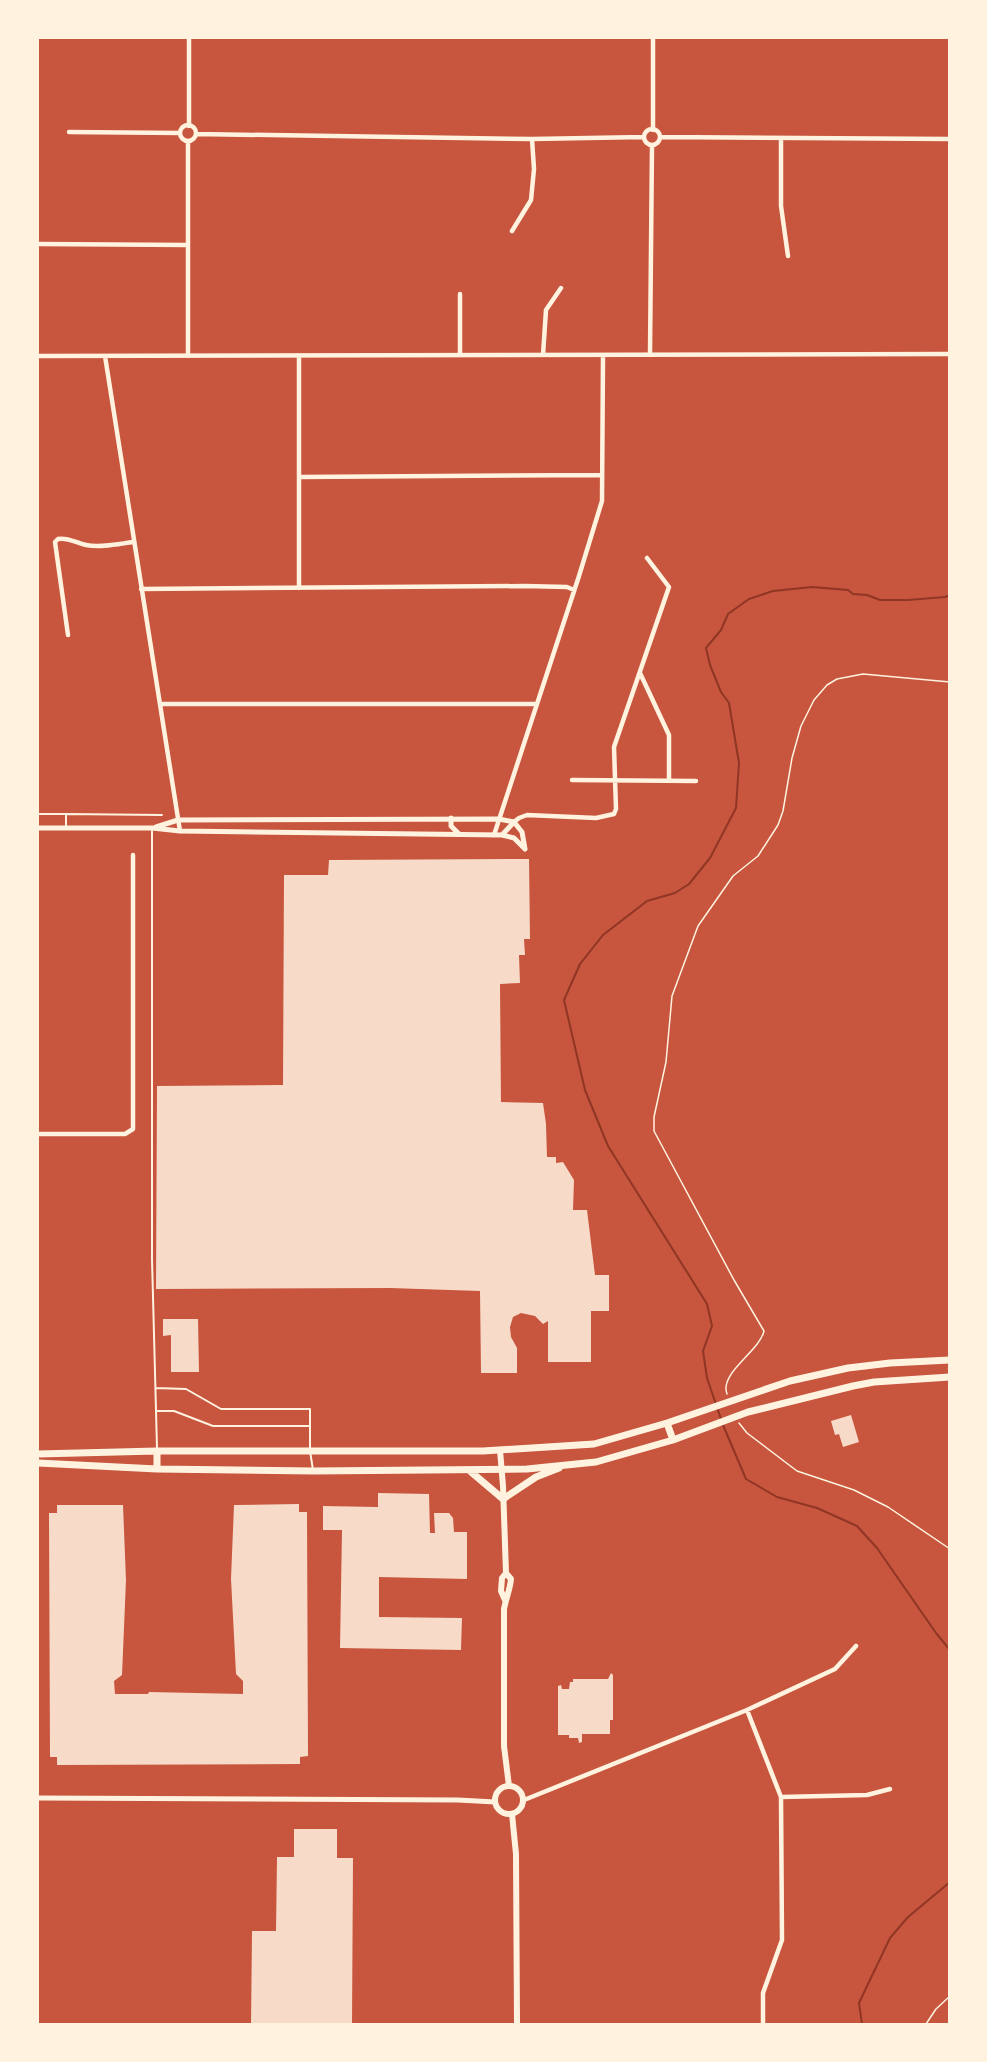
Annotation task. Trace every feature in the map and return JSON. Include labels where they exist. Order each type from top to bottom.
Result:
[{"type":"main road","points":[[38,1454],[157,1451],[500,1450],[594,1444],[667,1423],[790,1381],[848,1368],[950,1360]]},
{"type":"main road","points":[[38,1463],[157,1469],[314,1471],[470,1471],[569,1465],[597,1462],[673,1440],[748,1412],[853,1386],[874,1382],[950,1377]]},
{"type":"main road","points":[[667,1423],[673,1440]]},
{"type":"main road","points":[[500,1450],[506,1574],[511,1579],[510,1591],[506,1600],[504,1746],[509,1786]]},
{"type":"main road","points":[[157,1451],[157,1469]]},
{"type":"main road","points":[[503,1499],[536,1477],[569,1465]]},
{"type":"main road","points":[[470,1471],[503,1499]]},
{"type":"main road","points":[[509,1786],[519,1789],[524,1800],[519,1810],[512,1814],[503,1813],[495,1803],[495,1797],[500,1790],[509,1786]]},
{"type":"main road","points":[[512,1814],[516,1854],[517,2025]]},
{"type":"street","points":[[189,38],[189,126]]},
{"type":"street","points":[[653,38],[653,130]]},
{"type":"street","points":[[180,133],[182,129],[189,126]]},
{"type":"street","points":[[189,126],[193,127],[196,134]]},
{"type":"street","points":[[653,130],[660,137]]},
{"type":"street","points":[[644,137],[646,133],[653,130]]},
{"type":"street","points":[[69,132],[180,133]]},
{"type":"street","points":[[180,133],[184,140],[188,141]]},
{"type":"street","points":[[196,134],[644,137]]},
{"type":"street","points":[[188,141],[196,134]]},
{"type":"street","points":[[644,137],[646,142],[652,145],[657,144],[660,137]]},
{"type":"street","points":[[660,137],[950,139]]},
{"type":"street","points":[[512,231],[531,200],[534,169],[532,138]]},
{"type":"street","points":[[781,139],[781,206],[788,256]]},
{"type":"street","points":[[188,141],[188,356]]},
{"type":"street","points":[[650,354],[652,145]]},
{"type":"street","points":[[38,244],[188,245]]},
{"type":"street","points":[[543,355],[546,310],[561,288]]},
{"type":"street","points":[[460,294],[460,355]]},
{"type":"street","points":[[38,356],[950,354]]},
{"type":"street","points":[[105,356],[180,831]]},
{"type":"street","points":[[299,356],[299,588]]},
{"type":"street","points":[[494,835],[602,501],[603,356]]},
{"type":"street","points":[[299,477],[602,475]]},
{"type":"street","points":[[68,635],[56,542],[58,539],[64,538],[85,545],[133,542]]},
{"type":"street","points":[[502,835],[519,818],[527,815],[584,818],[609,817],[614,814],[616,810],[614,747],[669,587],[647,558]]},
{"type":"street","points":[[141,589],[535,586],[567,587],[574,590]]},
{"type":"street","points":[[640,673],[669,735],[669,781]]},
{"type":"street","points":[[160,704],[536,704]]},
{"type":"street","points":[[572,780],[696,781]]},
{"type":"street","points":[[451,818],[451,826],[459,834]]},
{"type":"street","points":[[38,828],[502,835],[514,838],[525,849],[522,832],[514,822],[499,819],[178,820],[152,828]]},
{"type":"street","points":[[38,1134],[125,1134],[133,1129],[133,855]]},
{"type":"street","points":[[524,1800],[747,1710],[835,1669],[856,1646]]},
{"type":"street","points":[[747,1710],[781,1797],[782,1940],[763,1993],[763,2025]]},
{"type":"street","points":[[781,1797],[867,1795],[890,1789]]},
{"type":"street","points":[[38,1798],[458,1800],[495,1803]]},
{"type":"lane","points":[[38,814],[162,815]]},
{"type":"lane","points":[[66,814],[66,828]]},
{"type":"lane","points":[[152,828],[152,1259],[157,1451]]},
{"type":"lane","points":[[156,1388],[186,1389],[221,1409],[310,1409],[310,1451],[314,1471]]},
{"type":"lane","points":[[156,1411],[174,1411],[213,1426],[310,1426]]},
{"type":"path","points":[[726,1389],[727,1381],[756,1347],[764,1331],[654,1131],[654,1117],[666,1062],[672,996],[697,928],[705,914],[733,876],[758,855],[778,825],[801,726],[814,700],[827,685],[837,679],[863,674],[950,682]]},
{"type":"path","points":[[740,1427],[797,1471],[854,1490],[888,1507],[950,1549]]},
{"type":"path","points":[[926,2025],[936,2009],[950,1996]]},
{"type":"building","points":[[529,859],[530,939],[524,939],[525,955],[519,955],[520,983],[500,984],[501,1102],[543,1103],[547,1157],[556,1157],[556,1163],[563,1162],[574,1180],[573,1210],[587,1210],[595,1275],[609,1275],[609,1311],[591,1311],[591,1362],[548,1362],[548,1321],[543,1324],[535,1316],[521,1313],[513,1317],[510,1327],[511,1337],[517,1348],[517,1373],[481,1373],[480,1291],[390,1288],[156,1289],[157,1086],[283,1085],[284,875],[328,875],[329,860]]},
{"type":"building","points":[[163,1319],[198,1319],[199,1372],[171,1372],[171,1335],[163,1336]]},
{"type":"building","points":[[851,1415],[859,1442],[843,1447],[839,1434],[835,1435],[831,1421]]},
{"type":"building","points":[[378,1493],[429,1494],[430,1533],[435,1533],[434,1513],[449,1513],[453,1518],[454,1532],[467,1532],[467,1579],[379,1577],[379,1617],[462,1618],[461,1650],[340,1648],[342,1530],[323,1530],[323,1506],[378,1507]]},
{"type":"building","points":[[299,1504],[299,1512],[307,1512],[308,1756],[300,1757],[300,1764],[57,1765],[57,1757],[50,1757],[49,1513],[57,1513],[57,1505],[123,1505],[126,1580],[122,1675],[114,1681],[115,1694],[148,1694],[149,1692],[243,1694],[243,1681],[236,1674],[231,1579],[234,1505]]},
{"type":"building","points":[[611,1673],[613,1675],[613,1720],[610,1720],[610,1734],[582,1734],[582,1742],[579,1743],[578,1738],[558,1735],[558,1686],[561,1685],[562,1689],[569,1689],[573,1679],[608,1679]]},
{"type":"building","points":[[294,1829],[337,1829],[337,1858],[353,1858],[352,2024],[251,2024],[252,1931],[276,1931],[277,1857],[294,1857]]},
{"type":"waterway","points":[[721,1419],[707,1378],[703,1351],[712,1326],[707,1304],[608,1146],[585,1090],[564,1000],[580,964],[603,935],[647,901],[675,893],[689,884],[710,858],[736,808],[739,763],[729,703],[721,692],[706,648],[721,630],[728,614],[749,599],[773,591],[812,587],[848,590],[853,594],[867,595],[880,600],[908,600],[950,595]]},
{"type":"waterway","points":[[723,1425],[746,1479],[777,1497],[817,1508],[857,1526],[877,1548],[950,1650]]},
{"type":"waterway","points":[[862,2024],[859,2003],[890,1938],[908,1917],[950,1882]]}]
